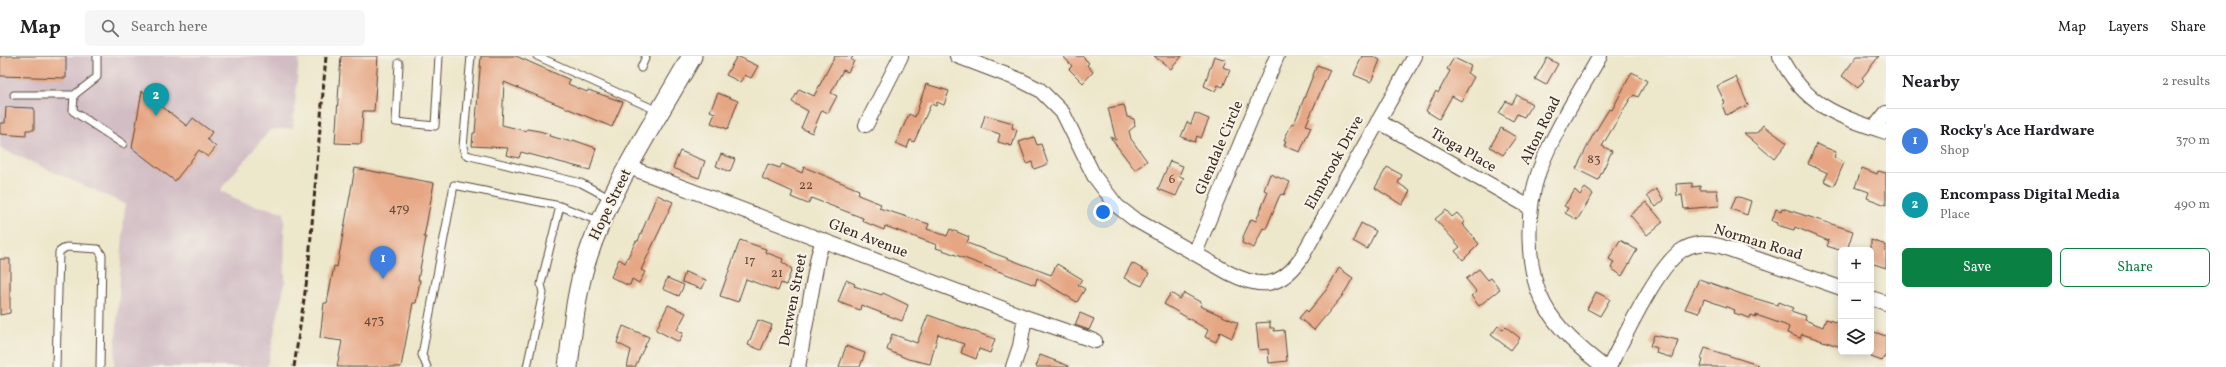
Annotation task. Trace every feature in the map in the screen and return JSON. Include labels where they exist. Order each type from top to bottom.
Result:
[{"type":"main road","name":"Hope Street","points":[[568,367],[579,285],[588,255],[601,222],[629,167],[692,56]]},
{"type":"street","points":[[866,125],[901,56]]},
{"type":"street","points":[[957,56],[1020,80],[1040,90],[1050,98],[1063,113],[1094,176],[1117,206],[1134,219],[1195,253]]},
{"type":"street","name":"Glendale Circle","points":[[1195,253],[1277,56]]},
{"type":"street","name":"Elmbrook Drive","points":[[1195,253],[1244,280],[1257,283],[1278,281],[1292,272],[1415,56]]},
{"type":"street","name":"Alton Road","points":[[1600,56],[1547,153],[1536,183],[1531,208],[1530,230],[1535,280],[1543,304],[1551,316],[1572,339],[1604,367]]},
{"type":"street","points":[[1780,56],[1792,77],[1808,96],[1826,108],[1880,130],[1886,113]]},
{"type":"street","name":"Tioga Place","points":[[1378,121],[1531,208]]},
{"type":"street","name":"Glen Avenue","points":[[629,167],[1026,317],[1095,341]]},
{"type":"street","name":"Derwen Street","points":[[798,367],[818,256],[823,240]]},
{"type":"street","name":"Norman Road","points":[[1609,367],[1662,274],[1674,257],[1692,245],[1705,243],[1720,246],[1838,287]]},
{"type":"street","points":[[1874,299],[1886,303]]},
{"type":"street","points":[[1013,367],[1020,346],[1026,317]]},
{"type":"lane","points":[[14,95],[74,95],[97,77],[98,56]]},
{"type":"lane","points":[[399,63],[396,122],[434,126],[439,56]]},
{"type":"lane","points":[[471,56],[463,147],[465,154],[581,183],[612,199]]},
{"type":"lane","points":[[537,56],[660,112]]},
{"type":"lane","points":[[640,68],[646,56]]},
{"type":"lane","points":[[74,95],[73,111],[123,144]]},
{"type":"lane","points":[[427,367],[422,355],[454,185],[560,206],[601,222]]},
{"type":"lane","points":[[527,367],[543,293],[541,284],[560,206]]},
{"type":"lane","points":[[56,367],[59,252],[66,247],[98,249],[102,255],[100,367]]},
{"type":"shaded area","points":[[0,56],[299,56],[293,128],[270,130],[220,190],[241,202],[284,212],[285,282],[267,367],[114,367],[125,204],[0,148]]},
{"type":"building","points":[[0,56],[66,56],[66,78],[0,76]]},
{"type":"building","points":[[341,56],[378,56],[374,111],[363,111],[361,144],[335,143]]},
{"type":"building","points":[[481,56],[516,56],[570,80],[568,84],[587,92],[588,90],[623,102],[612,127],[504,82],[502,125],[526,131],[527,129],[539,131],[550,134],[549,136],[572,142],[573,140],[596,148],[590,170],[521,152],[519,158],[506,155],[508,148],[472,146],[473,133],[475,133]]},
{"type":"building","points":[[737,56],[758,66],[751,78],[745,75],[740,82],[726,75]]},
{"type":"building","points":[[835,56],[853,56],[851,60],[854,61],[848,72],[843,70],[831,93],[837,96],[828,113],[822,110],[812,133],[801,128],[808,111],[792,102],[799,89],[814,96]]},
{"type":"building","points":[[1063,56],[1082,56],[1089,63],[1087,65],[1093,72],[1083,83],[1069,69],[1072,66]]},
{"type":"building","points":[[1154,56],[1182,56],[1171,69]]},
{"type":"building","points":[[1214,56],[1226,60],[1223,67],[1230,70],[1223,87],[1218,85],[1215,91],[1204,86]]},
{"type":"building","points":[[1362,56],[1372,56],[1380,60],[1371,82],[1354,75]]},
{"type":"building","points":[[1857,56],[1879,56],[1862,78],[1864,80],[1858,88],[1842,76]]},
{"type":"building","points":[[1454,58],[1471,66],[1467,73],[1474,77],[1461,101],[1452,96],[1439,119],[1426,111],[1436,91],[1438,93],[1450,71],[1447,69]]},
{"type":"building","points":[[1547,58],[1558,64],[1546,85],[1535,79]]},
{"type":"building","points":[[1317,65],[1330,70],[1306,125],[1311,127],[1300,152],[1284,146],[1286,141],[1284,140],[1292,123],[1294,124]]},
{"type":"building","points":[[1632,72],[1647,81],[1638,97],[1634,95],[1630,99],[1602,146],[1612,151],[1598,180],[1576,169],[1592,137],[1609,109],[1612,110]]},
{"type":"building","points":[[1736,77],[1748,105],[1726,115],[1722,105],[1725,103],[1717,86]]},
{"type":"building","points":[[926,84],[949,91],[944,105],[937,102],[936,106],[931,104],[914,142],[910,140],[907,148],[896,143],[909,114],[915,117]]},
{"type":"building","points":[[142,91],[187,126],[193,118],[212,132],[207,139],[216,147],[208,157],[199,150],[175,181],[132,148]]},
{"type":"building","points":[[718,93],[738,101],[728,129],[711,123],[715,113],[710,111]]},
{"type":"building","points":[[1517,95],[1532,104],[1524,117],[1517,114],[1513,121],[1499,113],[1506,101],[1512,104]]},
{"type":"building","points":[[1124,105],[1127,117],[1134,119],[1135,126],[1129,131],[1131,139],[1147,161],[1135,170],[1110,137],[1116,140],[1108,108]]},
{"type":"building","points":[[6,107],[34,108],[34,130],[26,130],[26,136],[0,134],[0,123],[5,123]]},
{"type":"building","points":[[1195,113],[1209,119],[1201,138],[1197,136],[1195,142],[1181,137],[1187,122],[1191,124]]},
{"type":"building","points":[[985,115],[1013,123],[1012,128],[1017,130],[1012,146],[998,142],[1000,134],[981,128]]},
{"type":"building","points":[[1763,125],[1787,143],[1774,159],[1744,133],[1757,133]]},
{"type":"building","points":[[1501,128],[1516,137],[1503,155],[1490,147]]},
{"type":"building","points":[[1034,137],[1037,145],[1041,144],[1048,164],[1034,169],[1032,162],[1027,164],[1019,142]]},
{"type":"building","points":[[1816,144],[1836,152],[1834,157],[1844,163],[1834,186],[1824,181],[1828,173],[1808,164]]},
{"type":"building","points":[[680,151],[705,161],[699,178],[673,168]]},
{"type":"building","points":[[721,154],[735,159],[730,172],[716,166]]},
{"type":"building","points":[[1170,161],[1183,166],[1179,176],[1184,178],[1176,196],[1158,189]]},
{"type":"building","points":[[768,164],[780,168],[782,164],[802,173],[804,167],[859,190],[858,195],[881,204],[879,208],[929,224],[927,229],[947,236],[950,229],[969,237],[967,243],[1051,275],[1057,264],[1082,279],[1078,285],[1085,289],[1077,302],[1037,278],[1035,285],[936,248],[937,245],[885,226],[884,230],[862,221],[863,218],[811,198],[808,204],[791,197],[793,192],[762,178]]},
{"type":"building","points":[[1387,167],[1402,175],[1398,183],[1410,191],[1402,205],[1375,188]]},
{"type":"building","points":[[355,168],[434,183],[424,237],[426,237],[418,280],[420,280],[416,303],[413,303],[401,367],[337,367],[342,341],[320,338],[324,303],[327,303],[334,266],[337,267]]},
{"type":"building","points":[[1862,168],[1877,174],[1878,171],[1886,173],[1886,205],[1867,198],[1869,192],[1855,187]]},
{"type":"building","points":[[1270,174],[1290,182],[1284,195],[1281,194],[1279,197],[1266,229],[1263,228],[1254,248],[1242,243],[1243,237],[1251,219],[1256,221],[1268,192],[1264,190]]},
{"type":"building","points":[[1692,183],[1692,187],[1700,186],[1700,190],[1717,190],[1719,206],[1684,209],[1682,195],[1677,196],[1676,184]]},
{"type":"building","points":[[1585,188],[1593,194],[1577,220],[1565,213],[1568,208],[1564,206],[1575,190],[1580,195]]},
{"type":"building","points":[[1656,189],[1664,200],[1656,207],[1647,196]]},
{"type":"building","points":[[657,195],[673,202],[641,270],[645,272],[639,283],[632,279],[630,285],[627,285],[611,277],[619,259],[625,263],[636,241],[638,241]]},
{"type":"building","points":[[1736,196],[1751,201],[1747,215],[1731,209]]},
{"type":"building","points":[[1646,202],[1663,222],[1647,235],[1630,215]]},
{"type":"building","points":[[1782,208],[1853,231],[1848,247],[1838,247],[1838,250],[1827,246],[1829,241],[1795,227],[1794,230],[1777,225],[1778,223],[1772,221],[1776,209],[1781,211]]},
{"type":"building","points":[[1446,210],[1452,217],[1457,213],[1465,222],[1462,224],[1479,244],[1463,260],[1455,251],[1460,247],[1435,219]]},
{"type":"building","points":[[1361,223],[1376,231],[1367,249],[1353,241]]},
{"type":"building","points":[[740,240],[766,249],[765,252],[783,259],[782,262],[792,269],[786,285],[781,283],[778,291],[746,279],[738,302],[720,296]]},
{"type":"building","points":[[1620,240],[1637,250],[1622,276],[1611,268],[1614,262],[1609,259]]},
{"type":"building","points":[[1871,240],[1886,245],[1886,268],[1874,264],[1874,247],[1871,247]]},
{"type":"building","points":[[0,259],[10,259],[10,313],[0,315]]},
{"type":"building","points":[[1132,263],[1149,273],[1142,286],[1124,278]]},
{"type":"building","points":[[1339,268],[1353,278],[1343,295],[1314,330],[1299,318],[1306,310],[1308,312],[1327,289]]},
{"type":"building","points":[[1479,269],[1488,280],[1491,278],[1500,289],[1479,306],[1471,296],[1477,292],[1466,279]]},
{"type":"building","points":[[685,272],[706,280],[702,289],[682,282]]},
{"type":"building","points":[[667,278],[684,285],[679,296],[663,289]]},
{"type":"building","points":[[1699,279],[1777,305],[1778,302],[1793,308],[1791,311],[1806,316],[1805,320],[1823,327],[1826,319],[1838,323],[1838,346],[1802,334],[1800,338],[1787,333],[1789,327],[1785,325],[1756,315],[1756,317],[1751,315],[1750,318],[1734,313],[1735,310],[1704,299],[1699,313],[1685,309]]},
{"type":"building","points":[[846,280],[855,284],[854,286],[882,295],[883,293],[908,305],[902,321],[861,305],[860,310],[838,302]]},
{"type":"building","points":[[1596,292],[1610,299],[1600,316],[1587,309]]},
{"type":"building","points":[[1171,293],[1180,299],[1184,293],[1202,303],[1200,306],[1238,323],[1232,338],[1220,332],[1216,342],[1205,337],[1208,330],[1164,304]]},
{"type":"building","points":[[668,305],[686,313],[677,330],[683,333],[679,342],[656,330]]},
{"type":"building","points":[[1080,313],[1094,319],[1089,330],[1075,325]]},
{"type":"building","points":[[928,315],[995,339],[990,353],[979,349],[976,359],[961,353],[964,344],[938,334],[930,364],[908,359],[887,350],[892,334],[917,343]]},
{"type":"building","points":[[758,320],[772,325],[761,350],[748,345]]},
{"type":"building","points":[[1270,322],[1270,328],[1274,328],[1274,331],[1284,330],[1287,361],[1269,363],[1268,349],[1259,350],[1256,323]]},
{"type":"building","points":[[623,326],[649,337],[635,367],[627,367],[631,350],[617,343]]},
{"type":"building","points":[[1498,326],[1503,330],[1506,327],[1520,338],[1511,350],[1491,335]]},
{"type":"building","points":[[1874,332],[1886,336],[1886,357],[1884,357],[1882,361],[1871,357],[1871,355],[1874,355]]},
{"type":"building","points":[[1654,335],[1678,340],[1673,358],[1656,353],[1657,348],[1650,346]]},
{"type":"building","points":[[846,346],[865,353],[860,367],[839,367]]},
{"type":"building","points":[[1705,348],[1758,365],[1758,367],[1701,367],[1703,360],[1701,359]]},
{"type":"building","points":[[1040,355],[1069,366],[1069,367],[1036,367]]},
{"type":"railway","points":[[294,367],[308,272],[326,56]]},
{"type":"place","name":"Encompass Digital Media","points":[[156,116]]},
{"type":"place","name":"Rocky's Ace Hardware","points":[[383,279]]}]
